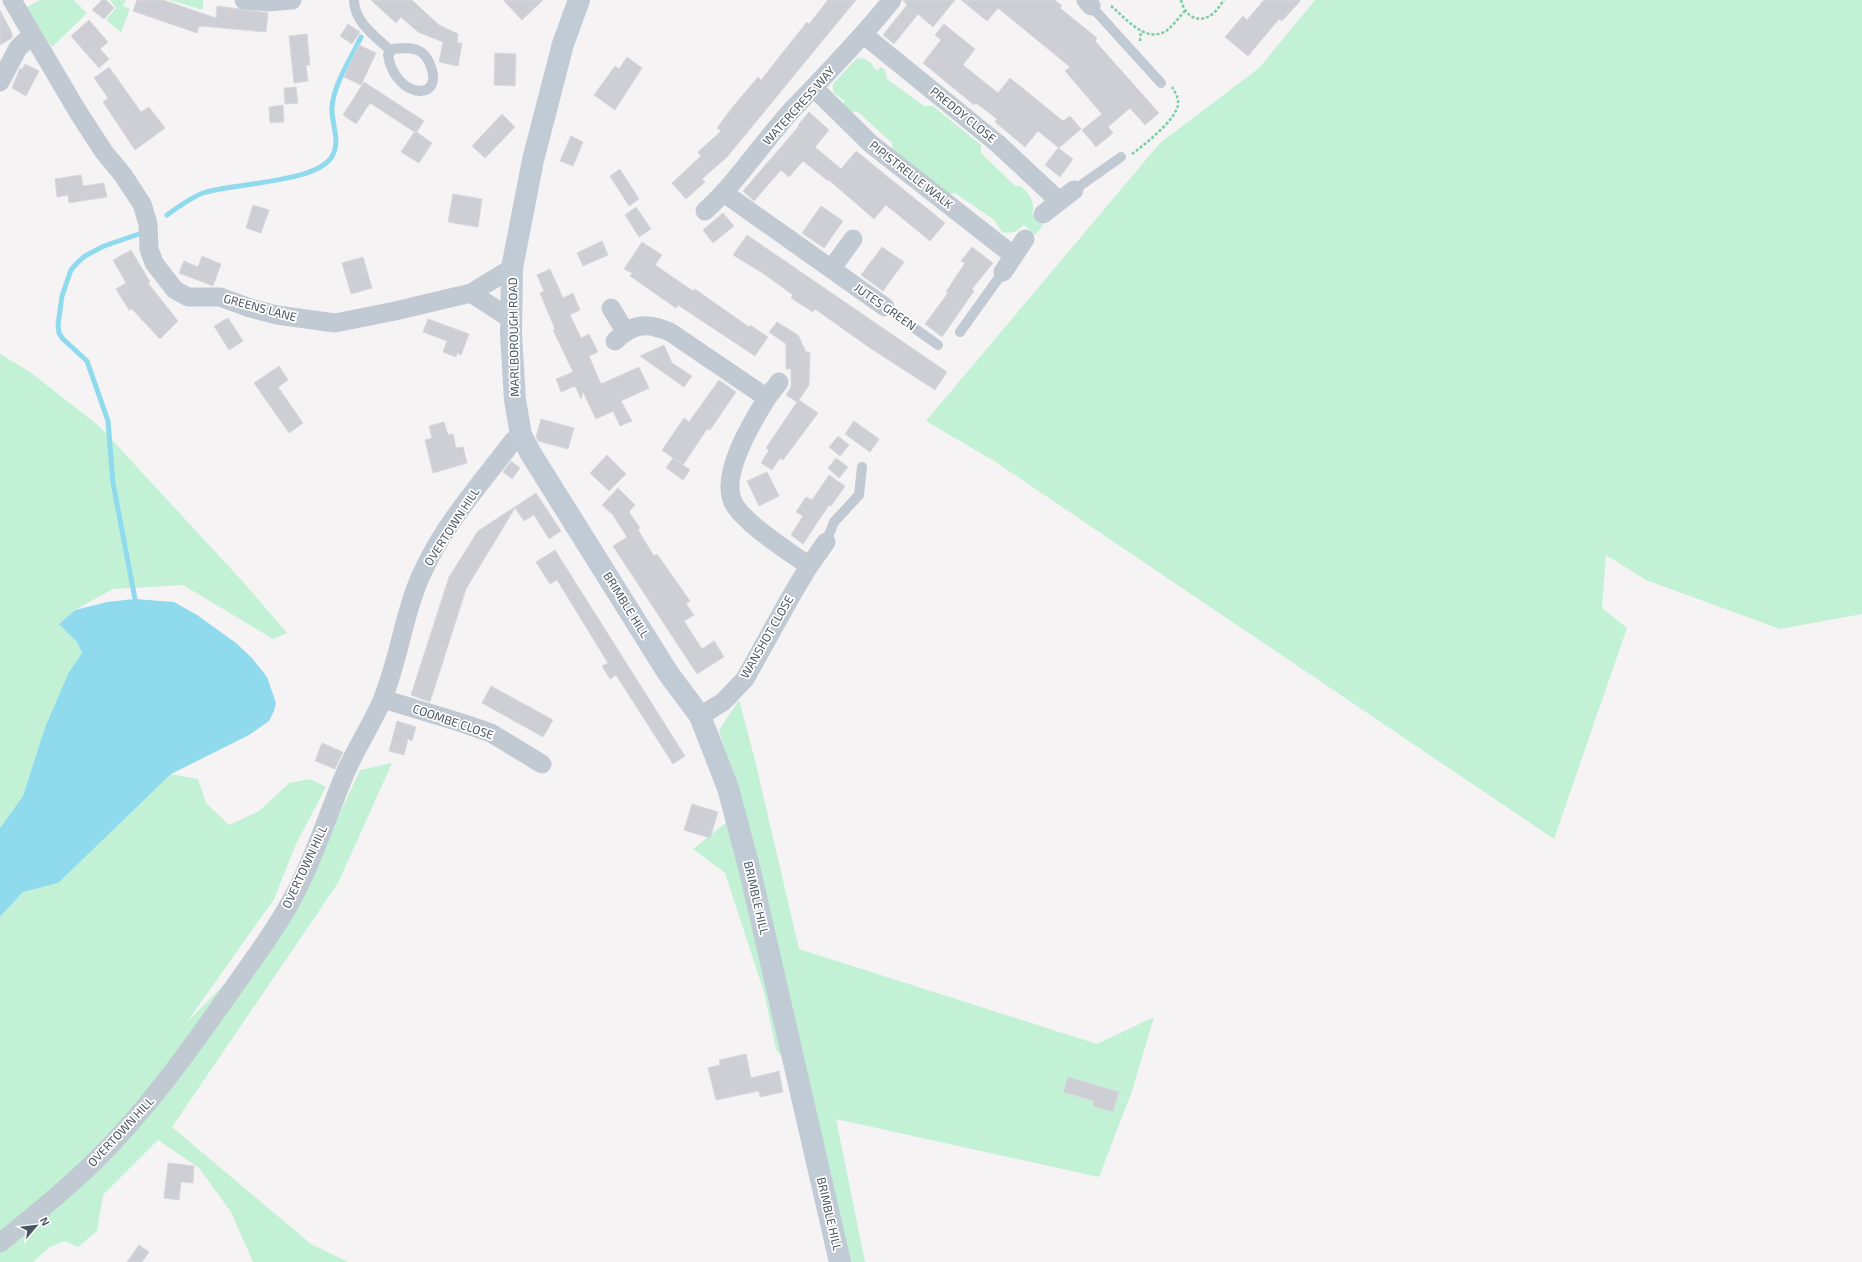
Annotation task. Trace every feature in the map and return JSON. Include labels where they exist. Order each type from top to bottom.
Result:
[{"type":"main road","name":"MARLBOROUGH ROAD","points":[[579,0],[563,44],[533,160],[512,268],[511,319],[515,400],[521,435],[531,454],[600,563]]},
{"type":"main road","name":"BRIMBLE HILL","points":[[600,563],[668,673],[700,716],[728,788],[747,858],[840,1262]]},
{"type":"street","name":"GREENS LANE","points":[[12,0],[104,152],[123,175],[142,204],[148,224],[149,250],[154,262],[176,290],[182,294],[188,297],[220,297],[250,308],[277,315],[335,323],[395,311],[471,293],[512,268]]},
{"type":"street","points":[[244,0],[268,2],[292,0]]},
{"type":"street","name":"WATERCRESS WAY","points":[[705,211],[724,193],[792,111],[864,35],[892,0]]},
{"type":"street","points":[[0,82],[18,48],[32,35]]},
{"type":"street","name":"PREDDY CLOSE","points":[[864,35],[997,143],[1058,200]]},
{"type":"street","name":"PIPISTRELLE WALK","points":[[814,88],[871,144],[1014,256]]},
{"type":"street","points":[[1042,214],[1058,200],[1074,190]]},
{"type":"street","name":"JUTES GREEN","points":[[724,193],[832,268],[885,307]]},
{"type":"street","points":[[832,268],[853,239]]},
{"type":"street","points":[[1003,272],[1025,239]]},
{"type":"street","points":[[471,293],[511,319]]},
{"type":"street","points":[[611,308],[620,336],[634,326],[661,328],[670,332],[767,398]]},
{"type":"street","points":[[779,382],[767,398],[745,434],[730,478],[730,491],[733,502],[747,518],[809,566]]},
{"type":"street","name":"OVERTOWN HILL","points":[[0,1242],[70,1184],[101,1154],[165,1082],[209,1023],[262,946],[295,893],[345,774],[383,699],[412,598],[427,563],[449,527],[473,493],[513,441],[521,435]]},
{"type":"street","name":"WANSHOT CLOSE","points":[[700,716],[723,702],[745,679],[790,598],[809,566],[826,542]]},
{"type":"street","name":"COOMBE CLOSE","points":[[383,699],[462,722],[491,733],[542,764]]},
{"type":"lane","points":[[354,0],[356,12],[361,21],[391,51]]},
{"type":"lane","points":[[1088,3],[1161,83]]},
{"type":"lane","points":[[404,48],[415,49],[422,52],[428,60],[433,72],[433,81],[428,88],[416,91],[406,86],[398,79],[390,63],[388,55],[391,51],[404,48]]},
{"type":"lane","points":[[1074,190],[1121,157]]},
{"type":"lane","points":[[960,332],[1003,272]]},
{"type":"lane","name":"JUTES GREEN","points":[[885,307],[938,345]]},
{"type":"lane","name":"WANSHOT CLOSE","points":[[826,542],[834,522],[859,496],[862,467]]},
{"type":"path","points":[[1180,0],[1185,11],[1190,16],[1198,20],[1206,18],[1215,12],[1224,0]]},
{"type":"path","points":[[1088,3],[1105,2],[1143,32],[1160,34],[1167,30],[1185,11]]},
{"type":"green space","points":[[40,0],[74,0],[87,13],[52,47],[27,7]]},
{"type":"green space","points":[[110,0],[126,0],[123,6],[130,9],[121,32],[106,20],[116,8]]},
{"type":"green space","points":[[170,0],[203,0],[203,10]]},
{"type":"green space","points":[[1315,0],[1862,0],[1862,614],[1780,629],[1646,580],[1606,555],[1602,608],[1627,628],[1554,839],[994,461],[926,421],[1160,143],[1259,68]]},
{"type":"green space","points":[[863,58],[873,64],[872,66],[878,71],[880,67],[885,70],[887,79],[924,106],[933,106],[981,145],[981,153],[1015,186],[1021,186],[1024,189],[1032,202],[1032,214],[1043,225],[1035,235],[1024,225],[1015,232],[1003,233],[993,219],[955,193],[944,195],[893,152],[892,143],[858,112],[848,112],[842,105],[845,101],[834,93],[833,84],[856,59]]},
{"type":"green space","points":[[0,354],[30,372],[99,426],[245,584],[287,633],[273,639],[183,585],[113,589],[75,610],[59,624],[77,642],[82,653],[69,672],[45,727],[23,796],[0,828]]},
{"type":"green space","points":[[739,700],[754,756],[799,949],[1097,1044],[1154,1017],[1132,1091],[1099,1177],[836,1119],[865,1262],[848,1262],[810,1097],[776,1049],[764,992],[725,873],[693,849],[742,810],[719,730]]},
{"type":"green space","points":[[392,763],[338,883],[172,1127],[311,1244],[348,1262],[253,1262],[231,1212],[199,1168],[158,1140],[103,1195],[97,1231],[78,1247],[65,1241],[50,1247],[33,1262],[0,1262],[0,917],[23,892],[58,882],[171,774],[198,779],[206,803],[229,825],[259,811],[289,783],[310,779],[326,787],[296,844],[274,899],[187,1022],[284,924],[325,845],[360,770]]},
{"type":"water","points":[[135,599],[174,602],[197,615],[236,643],[252,658],[267,677],[276,703],[274,711],[269,721],[249,735],[171,774],[58,883],[23,892],[0,917],[0,828],[23,796],[45,727],[69,672],[82,653],[77,642],[59,624],[75,610],[107,602]]},
{"type":"building","points":[[102,0],[106,0],[114,8],[104,19],[92,10]]},
{"type":"building","points":[[137,0],[163,0],[216,18],[217,6],[268,13],[266,32],[199,26],[197,33],[133,11]]},
{"type":"building","points":[[371,0],[412,0],[439,25],[458,34],[457,43],[462,43],[458,66],[439,62],[443,42],[418,32],[401,17],[396,23]]},
{"type":"building","points":[[503,0],[543,0],[522,20]]},
{"type":"building","points":[[828,0],[856,0],[727,157],[702,179],[705,182],[686,199],[672,183],[701,156],[698,152],[721,131],[717,128],[731,109],[758,77],[761,80],[807,22],[809,24]]},
{"type":"building","points":[[903,0],[955,0],[933,27],[918,14],[894,44],[883,35],[907,5]]},
{"type":"building","points":[[961,0],[1055,0],[1062,6],[1060,8],[1097,38],[1095,41],[1159,113],[1145,125],[1130,108],[1108,127],[1113,133],[1096,147],[1082,130],[1102,114],[1065,71],[1070,67],[998,8],[987,21]]},
{"type":"building","points":[[1264,0],[1301,0],[1282,21],[1279,19],[1248,56],[1225,37],[1243,16],[1247,20]]},
{"type":"building","points":[[0,10],[12,33],[12,38],[0,45]]},
{"type":"building","points":[[89,20],[108,42],[100,49],[109,59],[99,68],[71,36]]},
{"type":"building","points":[[348,24],[360,32],[352,44],[340,36]]},
{"type":"building","points":[[944,24],[975,49],[963,65],[998,93],[1010,78],[1063,121],[1070,116],[1081,129],[1059,148],[1038,131],[1025,147],[995,122],[997,119],[976,103],[974,105],[923,63],[941,40],[935,35]]},
{"type":"building","points":[[307,34],[310,65],[306,65],[308,81],[294,83],[289,36]]},
{"type":"building","points":[[359,45],[376,53],[361,85],[344,77]]},
{"type":"building","points":[[495,53],[516,54],[515,86],[494,85]]},
{"type":"building","points":[[627,57],[642,68],[615,110],[594,95],[615,66],[619,69]]},
{"type":"building","points":[[25,64],[39,71],[26,96],[12,88],[20,68],[22,70]]},
{"type":"building","points":[[109,67],[141,112],[149,107],[165,128],[135,150],[103,102],[108,98],[94,78]]},
{"type":"building","points":[[364,82],[424,121],[416,133],[370,103],[356,124],[343,115]]},
{"type":"building","points":[[296,87],[298,103],[285,104],[284,88]]},
{"type":"building","points":[[283,105],[284,122],[270,123],[269,107]]},
{"type":"building","points":[[809,112],[829,130],[815,147],[841,169],[856,151],[945,223],[930,241],[886,205],[874,219],[829,180],[828,181],[803,161],[789,177],[781,170],[754,201],[743,191],[799,126],[798,125]]},
{"type":"building","points":[[502,114],[515,127],[485,158],[472,146]]},
{"type":"building","points":[[415,131],[432,143],[419,163],[401,152]]},
{"type":"building","points":[[571,136],[583,142],[573,166],[560,161]]},
{"type":"building","points":[[1058,148],[1073,159],[1060,177],[1045,165]]},
{"type":"building","points":[[620,169],[639,199],[629,206],[610,176]]},
{"type":"building","points":[[81,175],[83,186],[104,183],[107,197],[69,203],[68,195],[57,197],[55,179]]},
{"type":"building","points":[[453,194],[482,199],[478,227],[448,222]]},
{"type":"building","points":[[253,205],[269,210],[261,233],[246,228]]},
{"type":"building","points":[[821,206],[843,221],[824,248],[802,233]]},
{"type":"building","points":[[636,207],[651,229],[639,237],[625,215]]},
{"type":"building","points":[[723,213],[734,226],[713,243],[703,230]]},
{"type":"building","points":[[747,235],[947,372],[935,390],[870,348],[815,309],[813,312],[791,298],[793,295],[764,274],[733,255]]},
{"type":"building","points":[[602,241],[608,255],[583,266],[577,253]]},
{"type":"building","points":[[642,242],[662,255],[655,265],[693,291],[695,289],[749,327],[750,325],[768,337],[755,356],[678,305],[676,308],[630,276],[632,273],[624,269]]},
{"type":"building","points":[[882,247],[904,262],[883,291],[861,275]]},
{"type":"building","points":[[972,247],[993,263],[972,289],[974,291],[942,337],[925,324],[948,293],[946,292],[965,263],[961,261]]},
{"type":"building","points":[[131,250],[150,282],[148,283],[178,321],[160,339],[132,309],[129,310],[116,289],[126,283],[113,260]]},
{"type":"building","points":[[202,256],[221,264],[213,286],[179,273],[184,261],[198,267]]},
{"type":"building","points":[[363,257],[372,288],[351,294],[342,263]]},
{"type":"building","points":[[550,269],[563,298],[573,293],[580,310],[570,315],[581,338],[589,334],[598,352],[589,356],[601,384],[639,367],[649,388],[621,401],[632,421],[620,426],[613,411],[596,419],[583,392],[581,399],[575,386],[561,392],[556,379],[573,372],[553,330],[555,329],[540,293],[544,291],[537,275]]},
{"type":"building","points":[[228,318],[243,341],[229,350],[214,326]]},
{"type":"building","points":[[428,319],[469,334],[461,355],[457,353],[456,357],[443,352],[447,341],[423,332]]},
{"type":"building","points":[[777,322],[798,335],[806,352],[810,352],[809,385],[799,400],[818,413],[783,460],[780,458],[772,470],[761,463],[769,450],[766,448],[797,402],[786,395],[791,387],[791,369],[786,369],[786,344],[769,332]]},
{"type":"building","points":[[664,345],[672,363],[692,376],[684,387],[640,356]]},
{"type":"building","points":[[279,366],[288,380],[278,387],[303,423],[289,433],[254,383]]},
{"type":"building","points":[[719,380],[736,392],[710,430],[707,429],[683,465],[662,450],[684,418],[689,422]]},
{"type":"building","points":[[541,419],[574,428],[568,449],[538,441],[536,437]]},
{"type":"building","points":[[854,421],[879,439],[870,452],[845,434]]},
{"type":"building","points":[[444,422],[448,435],[453,434],[456,448],[463,447],[467,463],[433,473],[425,440],[432,438],[429,426]]},
{"type":"building","points":[[838,436],[849,445],[840,456],[829,447]]},
{"type":"building","points":[[607,455],[626,474],[609,491],[590,473]]},
{"type":"building","points":[[673,458],[690,470],[683,480],[666,468]]},
{"type":"building","points":[[836,458],[848,467],[839,478],[828,468]]},
{"type":"building","points":[[511,461],[520,468],[512,479],[503,472]]},
{"type":"building","points":[[767,472],[779,496],[759,506],[747,481]]},
{"type":"building","points":[[829,475],[845,486],[831,506],[829,505],[803,544],[791,535],[803,516],[796,512],[806,497],[812,500]]},
{"type":"building","points":[[618,488],[635,505],[629,512],[640,528],[638,530],[654,556],[657,554],[690,601],[686,604],[694,615],[684,621],[702,649],[714,641],[724,657],[697,674],[613,546],[627,537],[613,515],[602,505]]},
{"type":"building","points":[[536,493],[561,531],[549,539],[534,515],[524,521],[515,508],[466,589],[430,702],[411,695],[449,577],[478,531]]},
{"type":"building","points":[[555,550],[685,756],[673,764],[616,675],[610,679],[602,666],[608,663],[557,580],[550,584],[536,562]]},
{"type":"building","points":[[491,686],[553,720],[543,737],[482,703]]},
{"type":"building","points":[[397,721],[416,727],[412,741],[408,739],[404,755],[389,751]]},
{"type":"building","points":[[322,743],[343,752],[335,769],[315,761]]},
{"type":"building","points":[[692,804],[718,812],[710,838],[684,830]]},
{"type":"building","points":[[746,1054],[751,1078],[779,1071],[783,1092],[760,1097],[759,1091],[716,1100],[708,1068],[720,1065],[719,1060]]},
{"type":"building","points":[[1068,1077],[1119,1092],[1113,1112],[1093,1106],[1094,1101],[1063,1092]]},
{"type":"building","points":[[168,1163],[194,1166],[193,1183],[181,1182],[179,1200],[164,1198]]},
{"type":"building","points":[[139,1245],[149,1252],[142,1262],[127,1262]]},
{"type":"waterway","points":[[167,215],[189,200],[203,193],[308,173],[322,166],[331,158],[336,146],[332,114],[333,98],[339,80],[361,37]]},
{"type":"waterway","points":[[135,599],[113,483],[108,421],[87,361],[63,339],[59,333],[58,325],[62,296],[71,270],[78,262],[85,256],[104,246],[139,234]]}]
